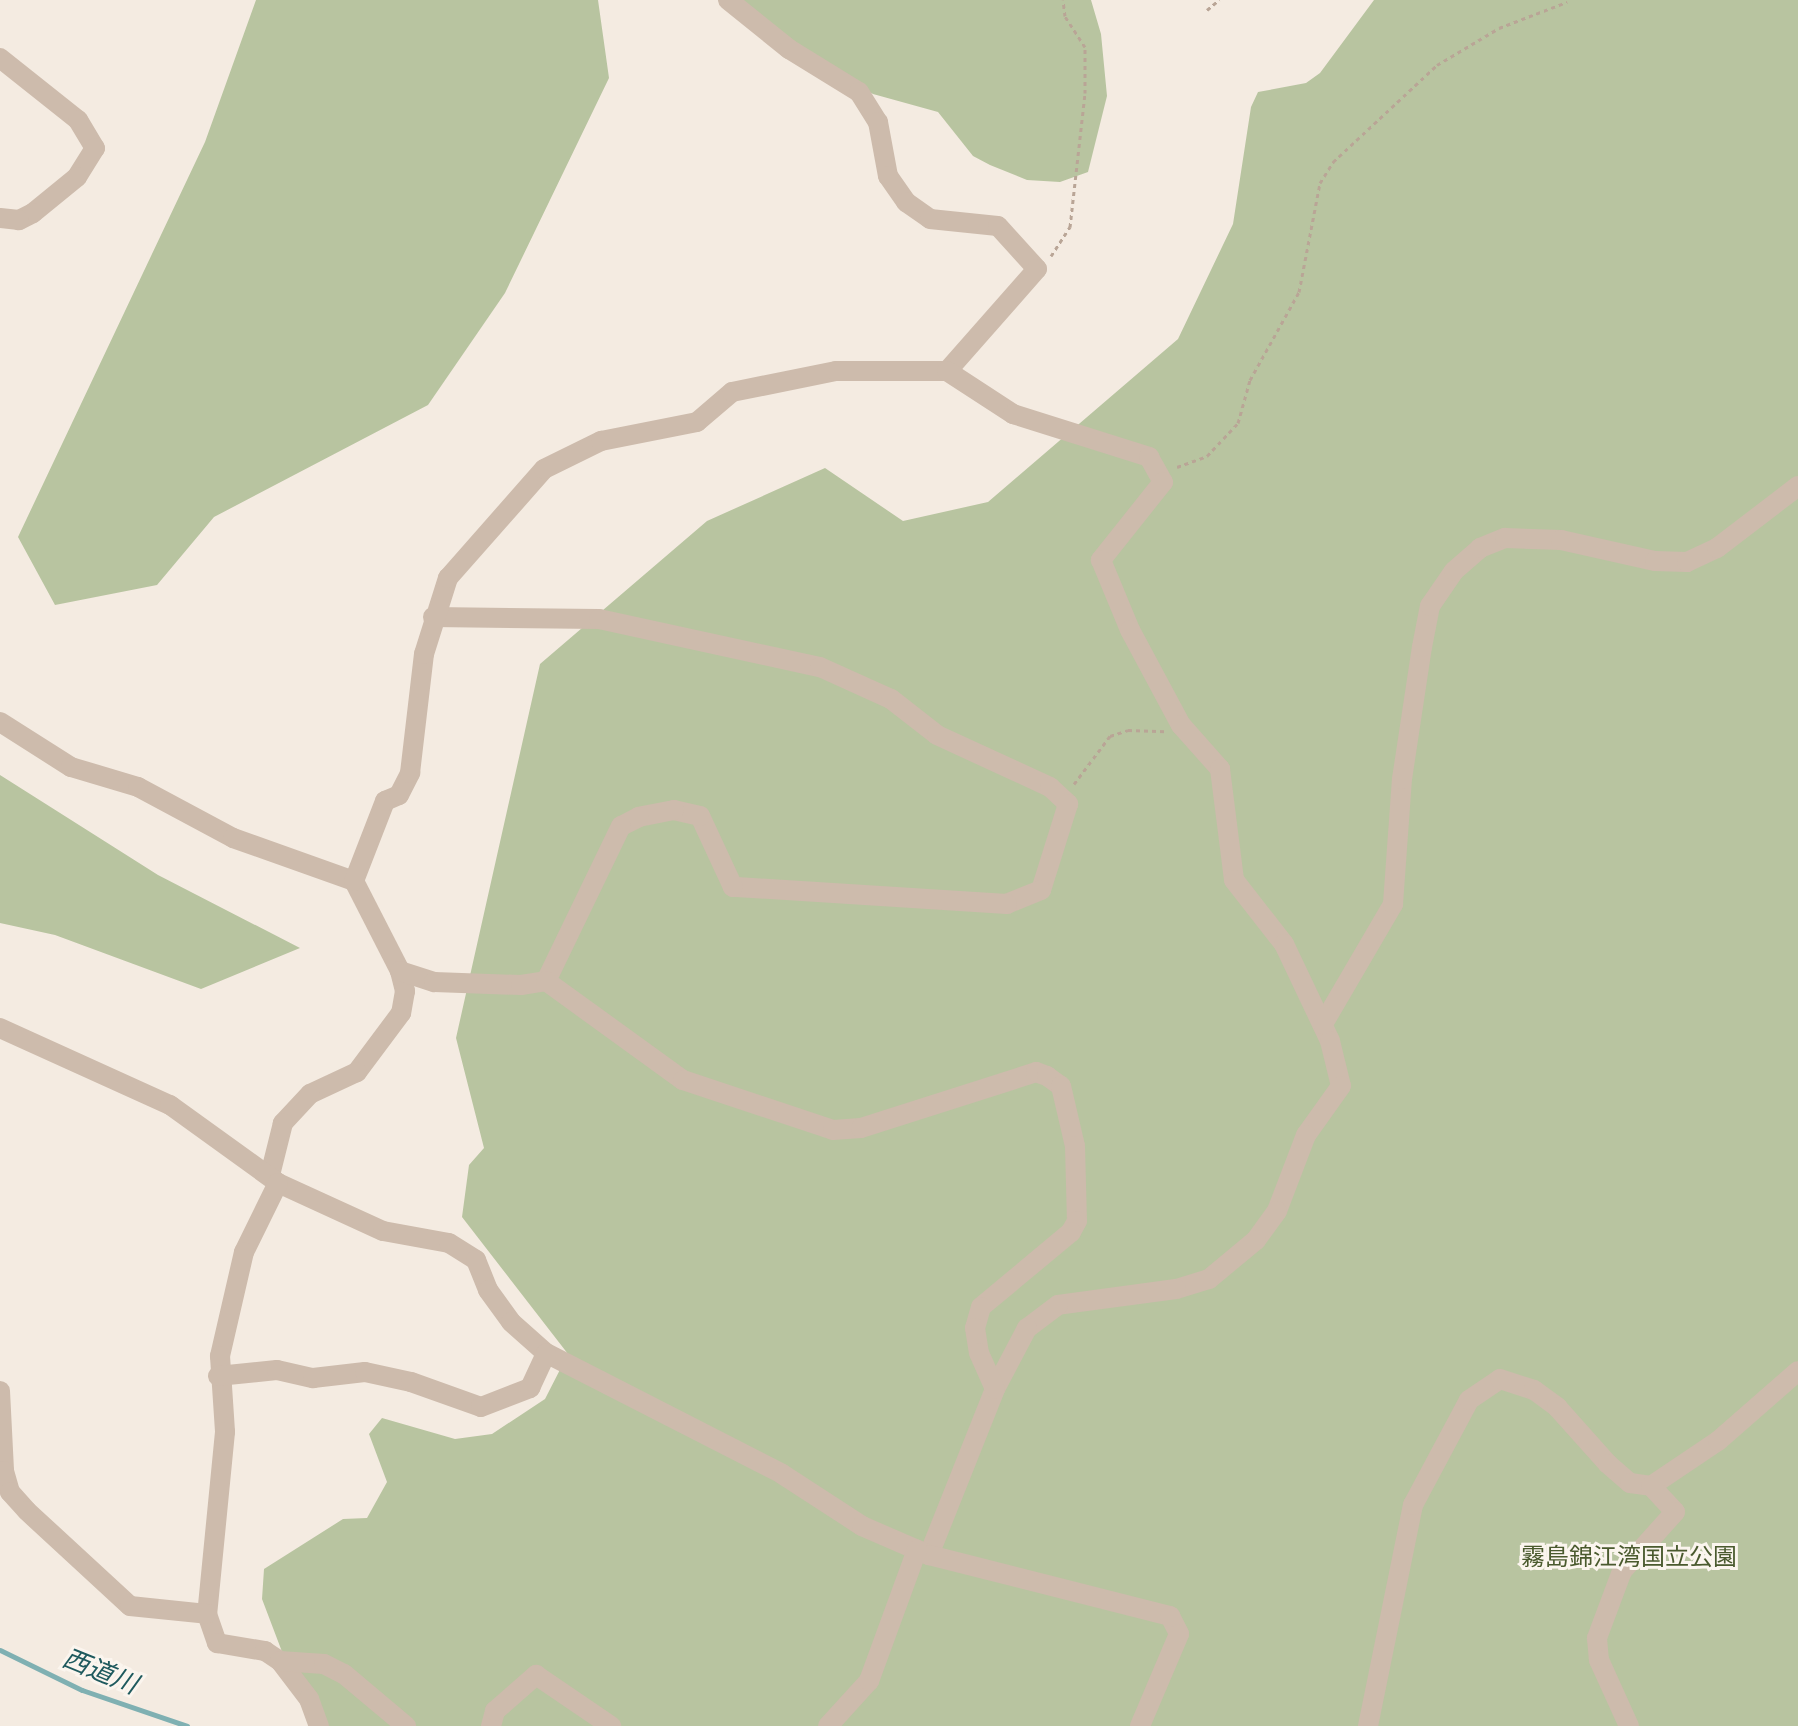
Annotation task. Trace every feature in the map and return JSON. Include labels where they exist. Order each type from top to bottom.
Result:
[{"type":"street","points":[[728,0],[789,49],[859,92],[878,122],[888,176],[906,202],[930,219],[998,226],[1037,269],[947,371]]},
{"type":"street","points":[[0,58],[78,120],[95,148],[77,177],[33,213],[19,220],[0,218]]},
{"type":"street","points":[[354,881],[385,801],[399,795],[410,773],[433,617],[448,578],[544,469],[601,441],[697,422],[732,392],[836,371],[947,371],[1013,414],[1149,457],[1163,482],[1101,560],[1130,630],[1181,725],[1220,769],[1234,880],[1284,944],[1323,1024],[1341,1086],[1306,1135],[1277,1211],[1256,1240],[1209,1279],[1176,1289],[1058,1305],[1027,1328],[995,1389],[869,1681],[828,1726]]},
{"type":"street","points":[[1323,1024],[1393,904],[1402,779],[1422,647],[1430,606],[1454,571],[1480,548],[1505,538],[1561,540],[1655,561],[1687,562],[1717,548],[1798,486]]},
{"type":"street","points":[[433,617],[599,619],[820,667],[891,699],[937,735],[1065,797],[1068,804],[1041,890],[1007,904],[733,887],[700,816],[674,810],[639,817],[621,826],[546,981]]},
{"type":"street","points":[[0,722],[71,767],[138,787],[233,838],[354,881],[400,971],[405,991],[401,1013],[357,1072],[310,1094],[283,1123],[274,1179],[244,1252],[218,1376],[225,1432],[207,1614],[217,1643],[265,1651],[280,1661],[309,1699],[319,1726]]},
{"type":"street","points":[[400,971],[434,982],[521,985],[546,981],[683,1080],[833,1130],[861,1128],[1036,1072],[1061,1086],[1075,1146],[1077,1221],[1071,1232],[981,1307],[975,1328],[979,1353],[995,1389]]},
{"type":"street","points":[[0,1028],[170,1105],[274,1179],[383,1231],[449,1243],[476,1260],[488,1290],[511,1322],[546,1353],[782,1474],[862,1526],[923,1553],[1170,1616],[1180,1628],[1177,1643],[1140,1726]]},
{"type":"street","points":[[218,1376],[277,1370],[313,1378],[365,1372],[411,1382],[481,1407],[530,1388],[546,1353]]},
{"type":"street","points":[[1651,1486],[1718,1441],[1798,1371]]},
{"type":"street","points":[[1368,1726],[1413,1505],[1479,1388],[1500,1379],[1534,1390],[1557,1407],[1630,1483],[1651,1486],[1675,1512],[1622,1571],[1597,1638],[1599,1660],[1629,1726]]},
{"type":"street","points":[[0,1391],[4,1471],[10,1492],[27,1511],[130,1606],[207,1614]]},
{"type":"street","points":[[280,1661],[324,1664],[344,1674],[406,1726]]},
{"type":"street","points":[[491,1726],[495,1711],[536,1675],[611,1726]]},
{"type":"path","points":[[1037,269],[1070,227],[1082,151],[1085,47],[1065,16],[1063,0]]},
{"type":"path","points":[[1207,10],[1219,0]]},
{"type":"path","points":[[1158,474],[1207,456],[1238,423],[1250,380],[1299,292],[1320,183],[1333,162],[1437,65],[1499,28],[1567,2]]},
{"type":"path","points":[[1065,797],[1110,736],[1128,730],[1174,730],[1181,725]]},
{"type":"green space","points":[[256,0],[598,0],[609,78],[505,293],[428,405],[214,517],[157,585],[55,605],[18,537],[205,142]]},
{"type":"green space","points":[[741,0],[1091,0],[1101,34],[1107,96],[1088,172],[1060,182],[1027,180],[990,165],[973,156],[938,112],[873,94],[800,50]]},
{"type":"green space","name":"霧島錦江湾国立公園","points":[[1374,0],[1798,0],[1798,1726],[323,1726],[284,1657],[262,1599],[264,1569],[343,1519],[367,1518],[387,1482],[369,1434],[382,1418],[455,1439],[492,1434],[545,1399],[568,1354],[462,1217],[469,1165],[484,1148],[456,1038],[540,664],[707,521],[825,468],[903,521],[988,502],[1178,339],[1233,224],[1251,107],[1258,92],[1306,83],[1320,73]]},
{"type":"green space","points":[[0,775],[158,875],[300,948],[201,989],[55,935],[0,923]]},
{"type":"waterway","name":"西道川","points":[[0,1650],[82,1690],[187,1726]]}]
